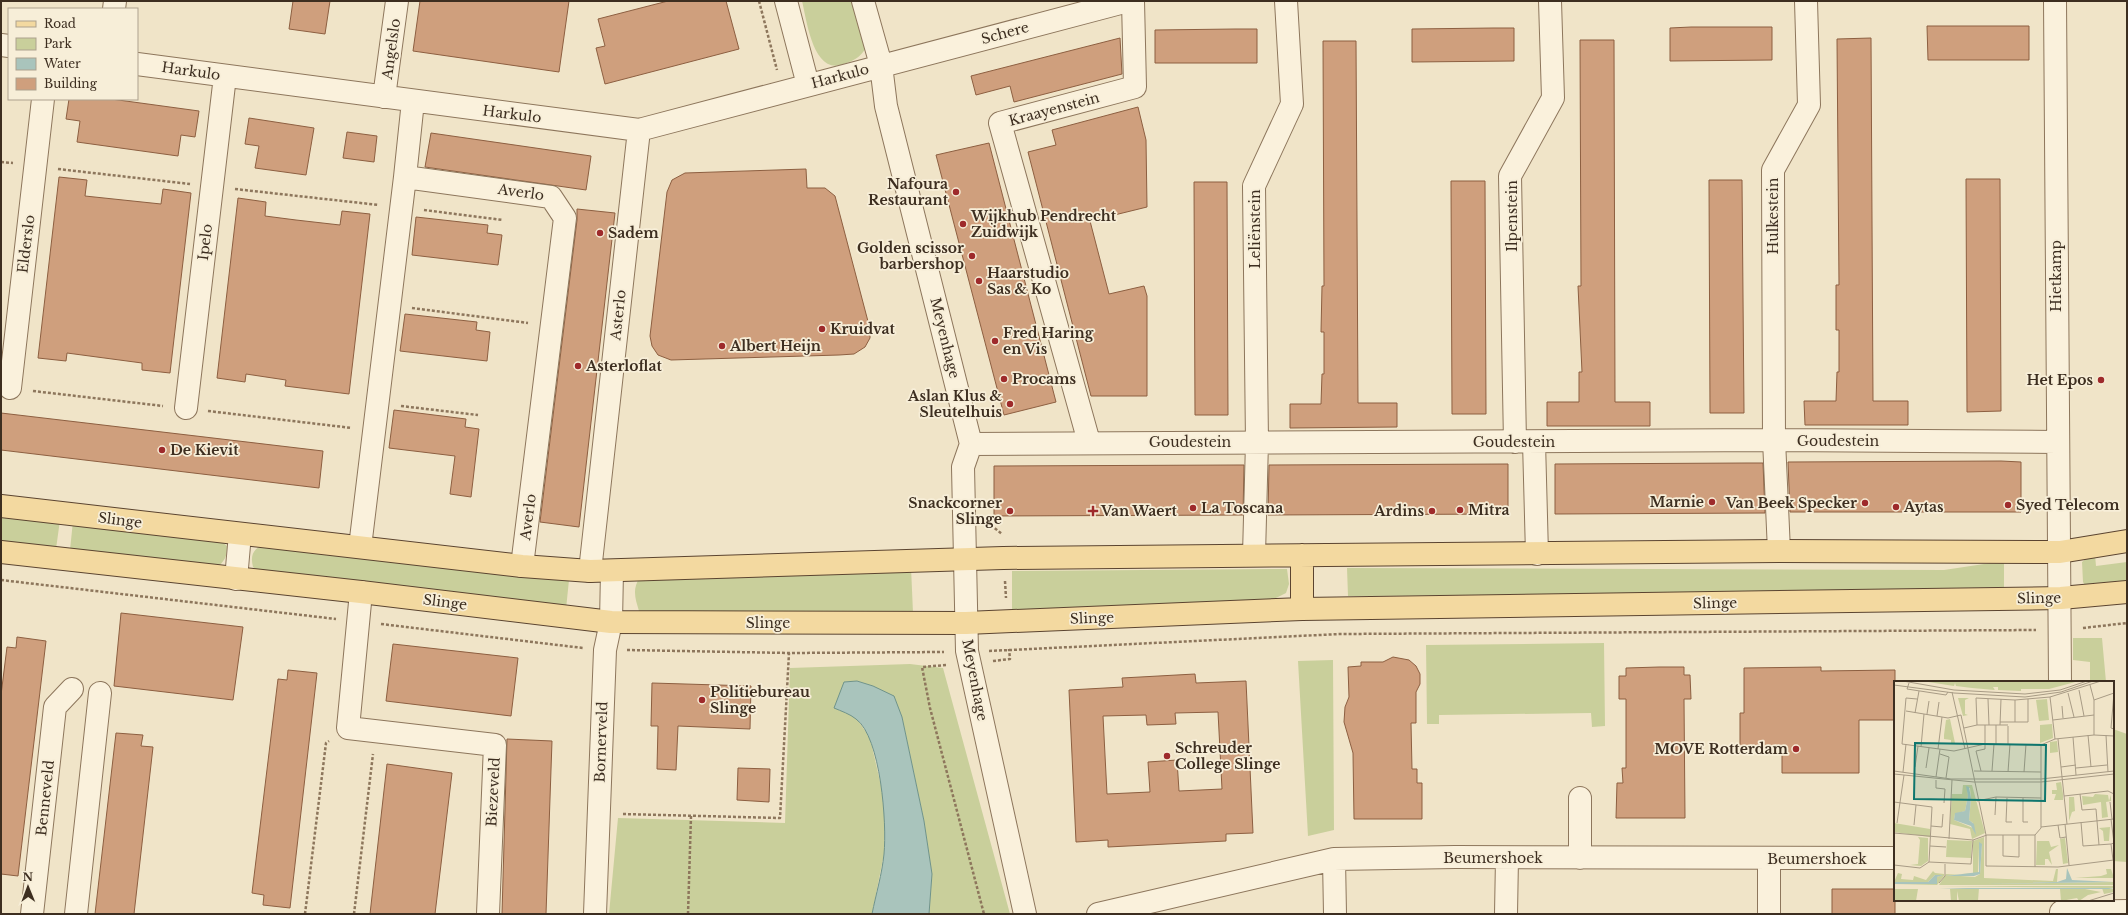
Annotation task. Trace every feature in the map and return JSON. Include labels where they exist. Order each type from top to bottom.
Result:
[{"type":"main road","name":"Slinge","points":[[1,506],[522,566],[590,571],[965,560],[1302,554],[1537,554],[1779,551],[2060,552],[2127,541]]},
{"type":"main road","name":"Slinge","points":[[1,552],[361,592],[611,622],[966,623],[1302,609],[2061,598],[2127,592]]},
{"type":"main road","points":[[1302,554],[1302,609]]},
{"type":"street","name":"Angelslo","points":[[384,97],[397,1]]},
{"type":"street","points":[[786,1],[808,85]]},
{"type":"street","name":"Meyenhage","points":[[863,1],[881,65],[886,106],[971,444],[963,467],[967,651],[1025,914]]},
{"type":"street","name":"Schere","points":[[881,65],[1128,1]]},
{"type":"street","name":"Kraayenstein","points":[[1089,442],[1000,123],[1136,88],[1133,1]]},
{"type":"street","name":"Leliënstein","points":[[1257,442],[1254,186],[1292,104],[1286,1]]},
{"type":"street","name":"Ilpenstein","points":[[1524,442],[1510,176],[1553,98],[1550,1]]},
{"type":"street","name":"Hulkestein","points":[[1774,440],[1773,170],[1809,106],[1806,1]]},
{"type":"street","name":"Hietkamp","points":[[2055,1],[2057,442],[2061,598],[2060,681]]},
{"type":"street","name":"Harkulo","points":[[138,64],[639,130],[881,65]]},
{"type":"street","name":"Ipelo","points":[[186,408],[225,76]]},
{"type":"street","name":"Elderslo","points":[[10,388],[43,100]]},
{"type":"street","points":[[360,547],[406,177],[413,101]]},
{"type":"street","name":"Asterlo","points":[[590,571],[639,130]]},
{"type":"street","name":"Averlo","points":[[406,177],[551,197],[565,218],[522,566]]},
{"type":"street","points":[[1774,440],[1779,551]]},
{"type":"street","name":"Goudestein","points":[[971,444],[1089,442],[1524,442],[1774,440],[2057,442]]},
{"type":"street","points":[[1254,555],[1257,442]]},
{"type":"street","points":[[1524,442],[1537,554]]},
{"type":"street","points":[[236,579],[240,534]]},
{"type":"street","name":"Bornerveld","points":[[595,914],[605,650],[611,622],[612,571]]},
{"type":"street","points":[[348,728],[361,592]]},
{"type":"street","name":"Benneveld","points":[[32,914],[54,707],[72,689]]},
{"type":"street","points":[[76,914],[100,694]]},
{"type":"street","name":"Biezeveld","points":[[348,728],[495,745],[488,914]]},
{"type":"street","points":[[1580,798],[1580,858]]},
{"type":"street","points":[[1506,914],[1507,858]]},
{"type":"street","name":"Beumershoek","points":[[1098,914],[1334,860],[1507,858],[1894,858]]},
{"type":"street","points":[[1769,859],[1769,914]]},
{"type":"street","points":[[1334,860],[1335,914]]},
{"type":"street","points":[[2061,908],[2127,911]]},
{"type":"path","points":[[759,1],[782,92]]},
{"type":"path","points":[[402,207],[503,220]]},
{"type":"path","points":[[390,305],[551,326]]},
{"type":"path","points":[[378,403],[478,415]]},
{"type":"path","points":[[598,814],[780,818],[789,653]]},
{"type":"path","points":[[304,914],[326,743],[348,728]]},
{"type":"path","points":[[354,914],[375,732]]},
{"type":"path","points":[[688,914],[691,816]]},
{"type":"green space","points":[[802,1],[856,1],[866,48],[854,60],[844,64],[834,66],[825,62],[818,55],[813,44]]},
{"type":"green space","points":[[1,513],[60,520],[56,549],[1,542]]},
{"type":"green space","points":[[73,521],[222,542],[227,546],[227,553],[222,563],[216,568],[70,550]]},
{"type":"green space","points":[[266,544],[569,580],[566,609],[260,573],[253,567],[252,556],[255,550]]},
{"type":"green space","points":[[2095,555],[2096,566],[2127,562],[2127,586],[2086,587],[2083,582],[2082,562],[2088,557]]},
{"type":"green space","points":[[2004,561],[2004,594],[1348,596],[1347,568],[1944,570]]},
{"type":"green space","points":[[911,567],[913,613],[649,614],[639,611],[635,594],[637,581],[640,577]]},
{"type":"green space","points":[[1287,569],[1289,584],[1286,593],[1274,599],[1012,610],[1012,571]]},
{"type":"green space","points":[[2073,638],[2102,638],[2106,681],[2090,681],[2090,662],[2073,660]]},
{"type":"green space","points":[[1604,643],[1605,726],[1592,727],[1591,713],[1439,715],[1439,724],[1427,724],[1426,645]]},
{"type":"green space","points":[[1333,660],[1334,830],[1308,836],[1298,661]]},
{"type":"green space","points":[[910,664],[943,668],[1010,914],[929,914],[932,874],[924,821],[902,717],[873,686],[857,681],[844,682],[857,719],[870,738],[882,790],[885,824],[884,854],[872,914],[609,914],[618,818],[785,823],[790,668]]},
{"type":"green space","points":[[2114,729],[2127,734],[2127,862],[2114,861]]},
{"type":"water","points":[[857,681],[873,686],[894,696],[902,717],[924,821],[932,874],[929,914],[872,914],[884,854],[885,840],[883,803],[877,762],[865,729],[854,717],[834,708],[844,682]]},
{"type":"building","points":[[293,1],[330,1],[325,34],[289,29]]},
{"type":"building","points":[[420,1],[569,1],[559,72],[413,51]]},
{"type":"building","points":[[668,1],[726,1],[739,49],[605,84],[596,48],[605,46],[598,19]]},
{"type":"building","points":[[1927,26],[2029,26],[2029,60],[1928,60]]},
{"type":"building","points":[[1772,27],[1772,60],[1670,61],[1670,28]]},
{"type":"building","points":[[1514,28],[1514,61],[1412,62],[1412,29]]},
{"type":"building","points":[[1257,29],[1257,63],[1155,63],[1155,30]]},
{"type":"building","points":[[1120,38],[1122,74],[1014,102],[1010,86],[976,95],[971,76]]},
{"type":"building","points":[[1871,38],[1873,401],[1908,401],[1908,425],[1805,425],[1804,401],[1836,401],[1837,372],[1839,372],[1839,330],[1836,330],[1836,285],[1839,285],[1837,39]]},
{"type":"building","points":[[1580,40],[1614,40],[1615,402],[1650,402],[1650,426],[1547,426],[1547,402],[1579,402],[1579,372],[1582,372],[1578,286],[1581,286]]},
{"type":"building","points":[[1323,41],[1356,41],[1358,403],[1397,403],[1397,427],[1290,428],[1290,404],[1321,404],[1322,374],[1324,374],[1324,332],[1321,332],[1322,286],[1324,286]]},
{"type":"building","points":[[69,100],[118,100],[199,111],[195,137],[181,135],[178,156],[77,142],[80,121],[66,119]]},
{"type":"building","points":[[1138,107],[1146,140],[1147,207],[1090,221],[1109,294],[1144,286],[1147,296],[1147,396],[1091,396],[1028,152],[1056,145],[1052,130]]},
{"type":"building","points":[[249,118],[314,128],[306,175],[255,168],[259,146],[245,144]]},
{"type":"building","points":[[347,132],[377,136],[374,162],[343,158]]},
{"type":"building","points":[[431,133],[591,156],[586,190],[425,167]]},
{"type":"building","points":[[989,143],[1056,402],[1004,415],[936,155]]},
{"type":"building","points":[[806,169],[807,188],[825,188],[835,196],[870,329],[870,338],[865,347],[854,354],[839,355],[671,360],[658,355],[652,346],[650,336],[667,192],[672,180],[685,173]]},
{"type":"building","points":[[59,177],[87,180],[85,196],[161,204],[163,189],[191,193],[170,373],[142,370],[142,363],[67,353],[66,361],[38,358]]},
{"type":"building","points":[[1966,179],[2000,179],[2001,411],[1967,412]]},
{"type":"building","points":[[1709,180],[1742,180],[1744,413],[1710,413]]},
{"type":"building","points":[[1451,181],[1485,181],[1486,414],[1452,414]]},
{"type":"building","points":[[1194,182],[1227,182],[1228,415],[1195,415]]},
{"type":"building","points":[[238,198],[266,202],[265,216],[296,220],[340,225],[342,211],[370,214],[349,394],[285,386],[286,380],[246,374],[245,382],[217,378]]},
{"type":"building","name":"Asterloflat","points":[[577,209],[615,213],[579,527],[540,522],[577,220]]},
{"type":"building","points":[[416,217],[488,225],[487,233],[502,235],[498,265],[412,255]]},
{"type":"building","points":[[405,314],[477,322],[476,330],[490,332],[487,361],[400,351]]},
{"type":"building","points":[[394,410],[466,419],[465,427],[479,429],[471,497],[450,494],[455,456],[389,448]]},
{"type":"building","name":"De Kievit","points":[[1,413],[323,451],[319,488],[1,450]]},
{"type":"building","points":[[1788,462],[2021,462],[2021,512],[1790,512]]},
{"type":"building","points":[[1763,463],[1765,513],[1555,514],[1555,464]]},
{"type":"building","points":[[1508,464],[1508,514],[1268,515],[1269,465]]},
{"type":"building","points":[[1244,465],[1243,515],[994,516],[994,466]]},
{"type":"building","points":[[121,613],[243,627],[233,700],[114,686]]},
{"type":"building","points":[[17,637],[46,641],[18,876],[1,874],[1,695],[7,647],[16,648]]},
{"type":"building","points":[[393,644],[518,658],[511,716],[386,701]]},
{"type":"building","points":[[1393,657],[1409,660],[1416,666],[1420,674],[1420,684],[1416,692],[1416,723],[1411,723],[1412,769],[1417,769],[1417,783],[1422,783],[1422,819],[1354,819],[1353,753],[1344,722],[1345,707],[1349,697],[1348,667],[1361,666],[1361,662],[1383,662]]},
{"type":"building","points":[[1684,667],[1684,675],[1690,675],[1691,699],[1684,699],[1685,818],[1616,818],[1617,783],[1623,783],[1622,768],[1626,768],[1626,699],[1619,699],[1619,676],[1626,676],[1626,668]]},
{"type":"building","points":[[1821,667],[1821,671],[1895,670],[1894,720],[1859,720],[1859,773],[1782,773],[1782,748],[1740,748],[1740,713],[1744,713],[1744,668]]},
{"type":"building","points":[[288,670],[317,673],[290,908],[263,905],[264,895],[252,893],[278,679],[287,680]]},
{"type":"building","points":[[1195,674],[1196,683],[1246,681],[1253,833],[1226,834],[1226,841],[1108,847],[1108,840],[1076,842],[1069,690],[1123,687],[1122,678]],"holes":[[[1218,712],[1222,789],[1179,791],[1177,760],[1148,762],[1150,792],[1107,794],[1103,716],[1146,715],[1147,725],[1176,724],[1175,713]]]},
{"type":"building","points":[[652,683],[751,686],[750,729],[678,726],[676,770],[657,769],[658,726],[651,726]]},
{"type":"building","points":[[116,733],[143,735],[141,746],[153,747],[134,914],[95,914]]},
{"type":"building","points":[[507,739],[552,741],[546,914],[502,914]]},
{"type":"building","points":[[387,764],[452,773],[435,914],[370,914]]},
{"type":"building","points":[[738,768],[770,769],[769,802],[737,800]]},
{"type":"building","points":[[1832,889],[1894,889],[1895,914],[1832,914]]},
{"type":"place","name":"Nafoura Restaurant","points":[[956,192]]},
{"type":"place","name":"Wijkhub Pendrecht Zuidwijk","points":[[963,224]]},
{"type":"place","name":"Sadem","points":[[600,233]]},
{"type":"place","name":"Golden scissor barbershop","points":[[972,256]]},
{"type":"place","name":"Haarstudio Sas & Ko","points":[[979,281]]},
{"type":"place","name":"Kruidvat","points":[[822,329]]},
{"type":"place","name":"Fred Haring en Vis","points":[[995,341]]},
{"type":"place","name":"Albert Heijn","points":[[722,346]]},
{"type":"place","name":"Asterloflat","points":[[578,366]]},
{"type":"place","name":"Procams","points":[[1004,379]]},
{"type":"place","name":"Het Epos","points":[[2101,380]]},
{"type":"place","name":"Aslan Klus & Sleutelhuis","points":[[1010,404]]},
{"type":"place","name":"De Kievit","points":[[162,450]]},
{"type":"place","name":"Marnie","points":[[1712,502]]},
{"type":"place","name":"Van Beek Specker","points":[[1865,503]]},
{"type":"place","name":"Syed Telecom","points":[[2008,505]]},
{"type":"place","name":"Aytas","points":[[1896,507]]},
{"type":"place","name":"La Toscana","points":[[1193,508]]},
{"type":"place","name":"Mitra","points":[[1460,510]]},
{"type":"place","name":"Snackcorner Slinge","points":[[1010,511]]},
{"type":"place","name":"Van Waert","points":[[1093,511]]},
{"type":"place","name":"Ardins","points":[[1432,511]]},
{"type":"place","name":"Politiebureau Slinge","points":[[702,700]]},
{"type":"place","name":"MOVE Rotterdam","points":[[1796,749]]},
{"type":"place","name":"Schreuder College Slinge","points":[[1167,756]]}]
